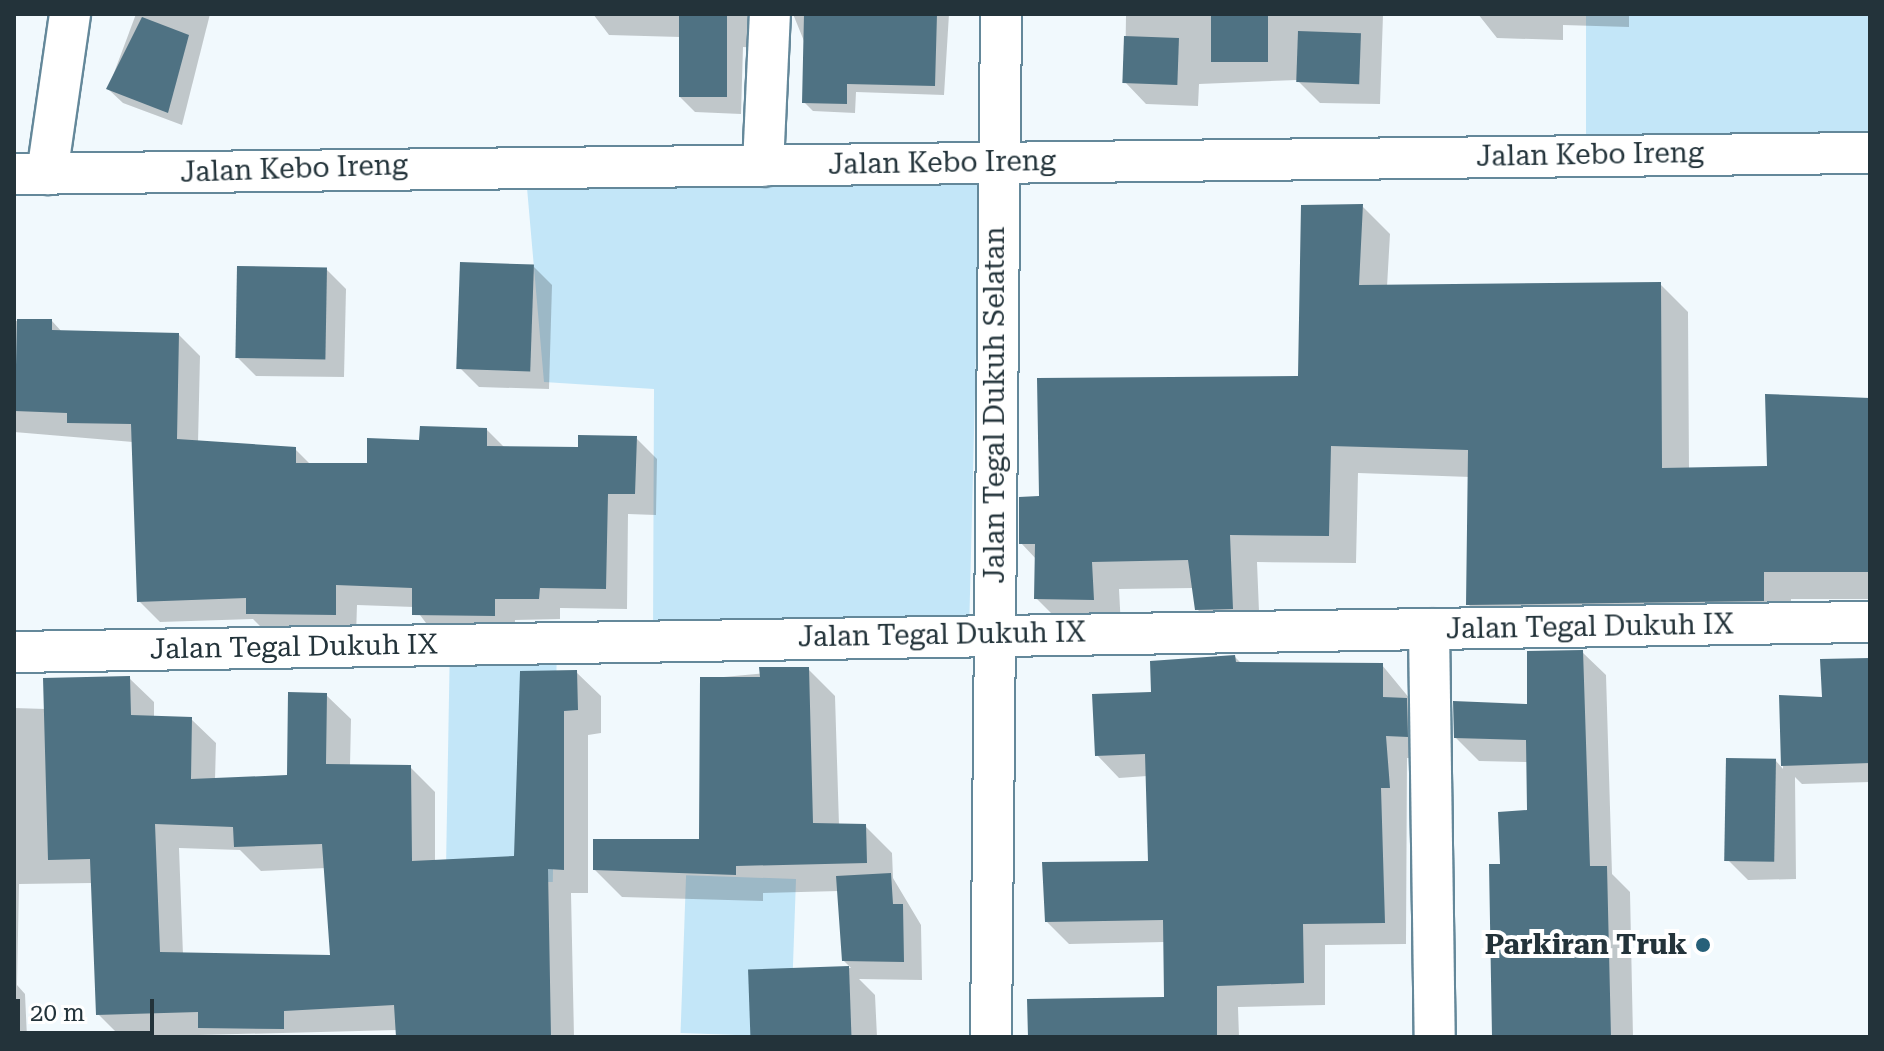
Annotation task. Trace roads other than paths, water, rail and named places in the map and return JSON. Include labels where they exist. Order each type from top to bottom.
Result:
[{"type":"street","points":[[30,174],[70,14]]},
{"type":"street","points":[[763,166],[770,14]]},
{"type":"street","name":"Jalan Tegal Dukuh Selatan","points":[[991,1037],[997,161],[1001,14]]},
{"type":"street","name":"Jalan Kebo Ireng","points":[[30,174],[1870,153]]},
{"type":"street","name":"Jalan Tegal Dukuh IX","points":[[14,652],[994,633],[1870,622]]},
{"type":"street","points":[[1429,629],[1435,1037]]},
{"type":"place","name":"Parkiran Truk","points":[[1703,945]]}]
